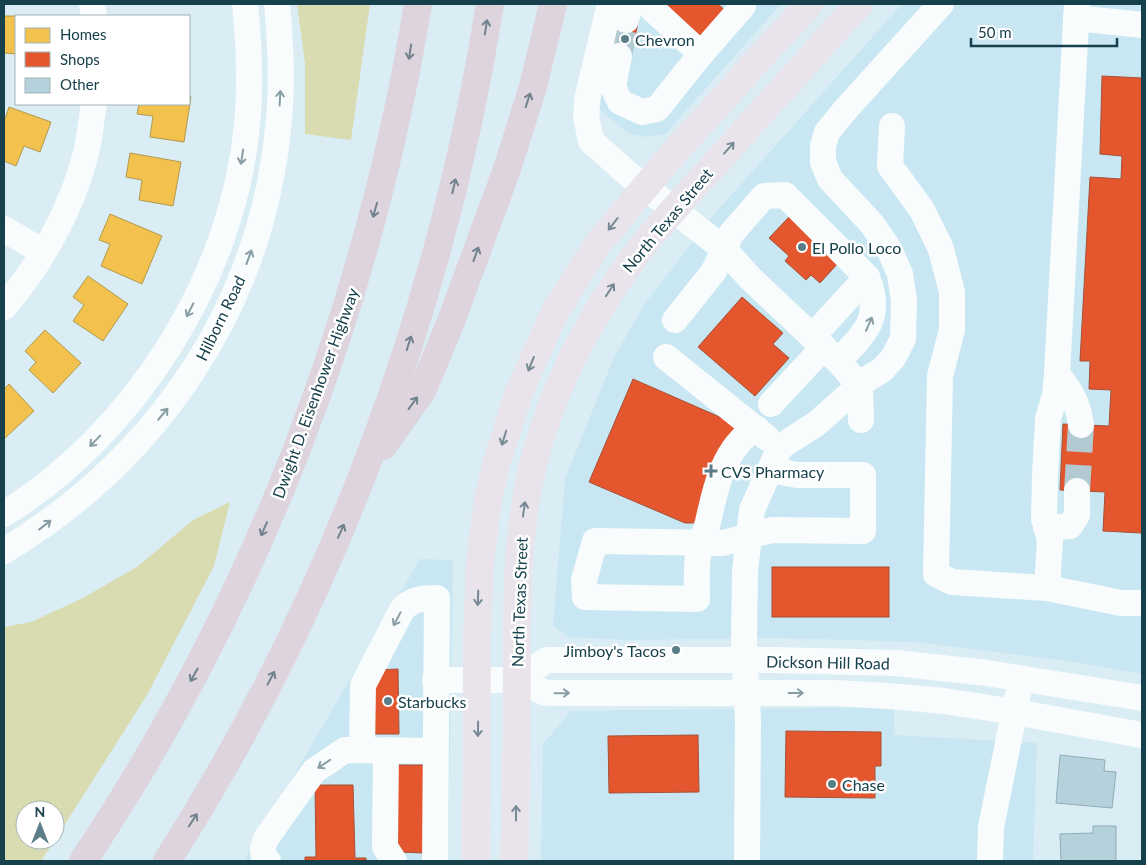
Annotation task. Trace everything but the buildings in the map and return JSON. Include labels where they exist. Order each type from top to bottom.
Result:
[{"type":"highway","name":"Dwight D. Eisenhower Highway","points":[[84,861],[121,805],[197,669],[273,510],[302,437],[330,361],[382,186],[404,85],[418,4]]},
{"type":"highway","points":[[167,861],[201,807],[299,624],[345,522],[423,300],[450,204],[476,89],[490,4]]},
{"type":"highway","points":[[364,471],[422,391],[446,332],[506,172],[532,87],[553,4]]},
{"type":"main road","points":[[476,861],[478,598],[483,531],[496,465],[513,409],[537,347],[577,274],[597,245],[644,187],[809,4]]},
{"type":"main road","name":"North Texas Street","points":[[514,861],[517,598],[521,535],[525,505],[540,442],[569,365],[590,324],[627,265],[673,210],[859,4]]},
{"type":"street","name":"Hilborn Road","points":[[4,514],[26,500],[79,457],[114,421],[142,387],[182,326],[205,282],[238,180],[247,126],[250,79],[245,4]]},
{"type":"street","name":"Hilborn Road","points":[[4,551],[40,530],[96,485],[136,445],[170,405],[208,349],[235,295],[251,251],[270,187],[278,128],[281,81],[277,4]]},
{"type":"street","points":[[647,4],[701,54]]},
{"type":"street","points":[[620,56],[613,87],[620,102],[642,112],[657,109],[743,6],[740,4]]},
{"type":"street","points":[[747,861],[746,572],[752,510],[776,458],[860,386],[882,370],[893,358],[903,339],[904,300],[900,274],[889,249],[856,204],[830,179],[823,162],[822,146],[827,132],[846,109],[941,4]]},
{"type":"street","points":[[622,9],[588,95],[586,116],[592,141],[644,187],[725,250],[750,278],[824,348],[860,386],[860,420]]},
{"type":"street","points":[[1047,588],[1050,540],[1046,528],[1048,419],[1055,396],[1057,374],[1076,11],[1142,24]]},
{"type":"street","points":[[4,308],[43,252],[67,208],[86,153],[94,105]]},
{"type":"street","points":[[892,126],[890,166],[922,210],[941,249],[952,292],[952,330],[940,376],[936,574],[952,582],[1047,588],[1121,603],[1142,603]]},
{"type":"street","points":[[675,320],[714,270],[732,234],[764,196],[785,196],[867,277],[873,291],[874,314],[865,334],[824,348]]},
{"type":"street","points":[[4,229],[43,252]]},
{"type":"street","points":[[771,404],[824,348],[867,277]]},
{"type":"street","points":[[666,357],[756,428],[776,458],[797,475],[862,475],[863,531],[772,530],[723,543],[700,542],[594,541],[584,580],[585,597],[697,599],[700,542],[708,523],[712,498],[734,448],[745,435],[756,428]]},
{"type":"street","points":[[1057,374],[1071,391],[1078,408],[1081,425]]},
{"type":"street","points":[[1046,528],[1070,526],[1076,515],[1077,491]]},
{"type":"street","points":[[394,861],[385,847],[374,750],[363,685],[403,608],[409,603],[422,598],[437,598],[434,751],[435,861]]},
{"type":"street","name":"Dickson Hill Road","points":[[516,680],[547,660],[745,660],[896,663],[1021,679],[1142,698]]},
{"type":"street","points":[[990,861],[992,818],[1021,679]]},
{"type":"street","name":"Dickson Hill Road","points":[[435,680],[516,680],[546,694],[747,693],[900,697],[944,701],[1142,735]]},
{"type":"street","points":[[268,861],[264,858],[262,846],[267,837],[314,771],[345,750],[434,751]]},
{"type":"shaded area","points":[[598,4],[781,4],[665,134],[646,137],[629,134],[580,93]]},
{"type":"shaded area","points":[[902,4],[1142,4],[1142,674],[1075,662],[916,642],[779,638],[628,640],[568,637],[553,625],[565,479],[614,357],[646,302],[717,211]]},
{"type":"shaded area","points":[[420,559],[453,560],[448,861],[244,861]]},
{"type":"shaded area","points":[[894,707],[894,735],[1037,743],[1033,861],[541,861],[543,744],[571,711]]},
{"type":"green space","points":[[297,4],[370,4],[351,140],[305,134],[305,63]]},
{"type":"green space","points":[[230,502],[214,566],[147,695],[65,824],[65,800],[15,800],[15,850],[48,850],[41,861],[4,861],[4,627],[31,622],[81,599],[137,567],[193,520]]},
{"type":"tunnel","points":[[619,56],[626,20]]},
{"type":"tunnel","points":[[1077,491],[1081,425]]},
{"type":"place","name":"Chevron","points":[[625,39]]},
{"type":"place","name":"El Pollo Loco","points":[[802,247]]},
{"type":"place","name":"CVS Pharmacy","points":[[711,471]]},
{"type":"place","name":"Jimboy's Tacos","points":[[676,650]]},
{"type":"place","name":"Starbucks","points":[[388,701]]},
{"type":"place","name":"Chase","points":[[832,784]]}]
